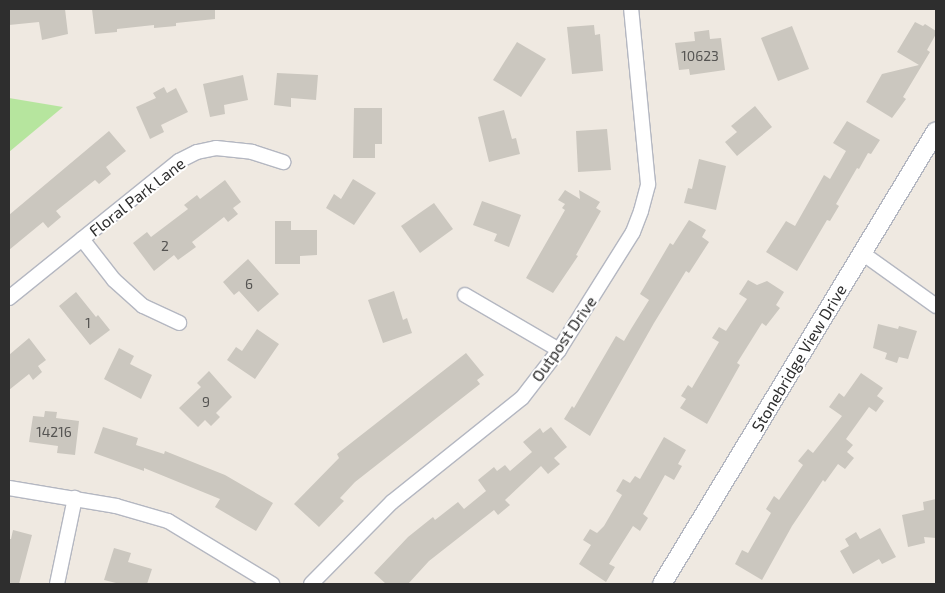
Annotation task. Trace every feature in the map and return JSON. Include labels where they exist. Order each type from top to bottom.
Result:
[{"type":"street","name":"Outpost Drive","points":[[311,584],[392,502],[522,398],[559,350],[632,232],[641,210],[648,184],[632,9]]},
{"type":"street","name":"Stonebridge View Drive","points":[[662,584],[936,131]]},
{"type":"street","name":"Floral Park Lane","points":[[9,298],[179,161],[197,152],[216,148],[252,152],[283,162]]},
{"type":"street","points":[[82,239],[114,280],[143,306],[179,323]]},
{"type":"street","points":[[862,253],[936,306]]},
{"type":"street","points":[[465,295],[559,350]]},
{"type":"street","points":[[9,488],[116,506],[168,521],[272,584]]},
{"type":"street","points":[[57,584],[75,498]]},
{"type":"green space","points":[[9,98],[63,107],[9,152]]},
{"type":"building","points":[[9,9],[65,9],[68,34],[42,40],[39,22],[9,25]]},
{"type":"building","points":[[92,9],[215,9],[215,19],[176,23],[176,26],[154,28],[154,25],[117,29],[117,32],[95,34]]},
{"type":"building","points":[[915,22],[923,26],[925,24],[936,31],[936,34],[927,50],[930,52],[903,97],[906,99],[892,118],[866,102],[882,74],[919,65],[897,52]]},
{"type":"building","points":[[594,25],[595,35],[600,34],[603,71],[572,74],[567,27]]},
{"type":"building","points":[[792,26],[809,69],[778,81],[761,38]]},
{"type":"building","points":[[709,30],[710,39],[721,38],[725,70],[690,75],[689,69],[679,70],[675,43],[695,41],[694,32]]},
{"type":"building","points":[[517,42],[546,59],[521,97],[493,80]]},
{"type":"building","points":[[277,73],[318,75],[316,100],[291,98],[291,107],[274,105]]},
{"type":"building","points":[[243,75],[248,100],[224,105],[225,114],[210,117],[203,84]]},
{"type":"building","points":[[164,87],[167,93],[176,88],[188,112],[161,125],[164,132],[150,139],[136,107],[156,98],[153,93]]},
{"type":"building","points":[[755,106],[772,127],[737,156],[725,142],[737,132],[731,126]]},
{"type":"building","points":[[354,108],[382,108],[382,144],[375,144],[375,158],[353,158]]},
{"type":"building","points":[[504,110],[512,139],[516,138],[520,154],[489,162],[478,117]]},
{"type":"building","points":[[847,121],[880,140],[871,154],[868,153],[859,169],[857,168],[836,204],[839,206],[830,221],[827,220],[797,271],[766,252],[786,221],[795,226],[824,175],[830,179],[846,151],[833,143]]},
{"type":"building","points":[[607,129],[611,170],[578,172],[576,131]]},
{"type":"building","points":[[109,131],[126,151],[106,167],[111,174],[99,184],[95,180],[56,211],[61,217],[48,228],[43,222],[9,250],[9,215]]},
{"type":"building","points":[[699,159],[726,166],[716,210],[684,203],[688,188],[692,189]]},
{"type":"building","points":[[353,179],[376,193],[354,225],[326,208],[334,194],[341,199]]},
{"type":"building","points":[[225,180],[241,202],[233,208],[238,214],[228,222],[224,217],[192,242],[196,247],[178,260],[174,255],[154,271],[133,243],[147,232],[151,237],[188,209],[184,205],[197,195],[200,199]]},
{"type":"building","points":[[565,190],[580,199],[579,190],[600,202],[596,208],[601,211],[576,255],[578,256],[553,293],[526,278],[565,210],[562,208],[565,204],[558,200]]},
{"type":"building","points":[[482,201],[521,215],[509,247],[494,241],[497,234],[473,225]]},
{"type":"building","points":[[434,203],[453,229],[420,253],[401,226]]},
{"type":"building","points":[[689,220],[706,230],[702,237],[709,242],[689,273],[686,271],[654,323],[590,436],[564,419],[572,406],[574,408],[616,336],[624,341],[649,300],[640,294],[670,243],[673,245]]},
{"type":"building","points":[[275,221],[291,221],[291,230],[317,230],[317,255],[300,256],[300,264],[275,264]]},
{"type":"building","points":[[248,259],[279,294],[258,312],[239,291],[234,295],[223,282]]},
{"type":"building","points":[[748,280],[757,285],[767,281],[784,292],[776,305],[780,308],[766,326],[762,323],[737,363],[740,365],[707,424],[680,408],[686,399],[681,396],[688,385],[692,388],[719,342],[712,338],[719,327],[726,331],[747,299],[739,294]]},
{"type":"building","points":[[394,291],[403,320],[407,318],[412,333],[383,343],[368,300]]},
{"type":"building","points":[[76,292],[96,317],[98,315],[110,330],[90,345],[59,306]]},
{"type":"building","points":[[878,324],[898,329],[899,326],[917,331],[908,359],[899,357],[897,363],[885,359],[887,353],[873,348]]},
{"type":"building","points":[[257,329],[279,344],[255,379],[227,360],[236,347],[242,351]]},
{"type":"building","points":[[29,338],[46,360],[38,366],[42,372],[33,380],[29,374],[9,390],[9,355]]},
{"type":"building","points":[[119,348],[134,356],[130,364],[152,375],[141,399],[104,379]]},
{"type":"building","points":[[466,353],[484,375],[477,380],[480,384],[355,482],[340,498],[344,501],[319,527],[294,504],[339,458],[337,454]]},
{"type":"building","points":[[209,371],[232,397],[216,413],[220,417],[211,426],[205,420],[198,427],[179,408],[201,387],[197,383]]},
{"type":"building","points":[[861,373],[883,388],[877,396],[884,401],[876,412],[869,407],[846,439],[853,445],[847,452],[854,458],[845,469],[838,464],[825,482],[823,480],[792,526],[762,580],[735,564],[742,550],[748,553],[771,513],[766,509],[774,496],[779,500],[803,465],[798,461],[808,449],[813,453],[842,416],[829,407],[839,393],[844,397]]},
{"type":"building","points":[[45,411],[57,412],[56,418],[79,421],[75,455],[57,453],[58,446],[29,442],[33,416],[44,417]]},
{"type":"building","points":[[103,427],[138,438],[136,445],[164,454],[165,451],[225,475],[273,503],[256,531],[215,507],[220,499],[144,468],[144,471],[94,453]]},
{"type":"building","points":[[551,427],[567,447],[554,458],[560,464],[548,474],[541,466],[505,500],[510,505],[498,515],[494,510],[429,561],[408,584],[386,584],[374,573],[408,537],[433,517],[435,520],[458,502],[464,509],[486,491],[478,480],[494,467],[497,471],[505,465],[510,471],[532,452],[523,442],[540,428],[543,433]]},
{"type":"building","points":[[664,437],[686,450],[678,464],[682,466],[674,480],[665,475],[643,514],[648,518],[640,531],[633,526],[609,564],[615,567],[606,582],[579,564],[591,545],[583,540],[590,529],[597,533],[604,526],[622,495],[616,491],[623,479],[630,483],[635,476],[640,479]]},
{"type":"building","points":[[936,499],[936,538],[924,537],[925,543],[908,547],[902,515],[924,510],[923,502]]},
{"type":"building","points":[[880,528],[896,557],[882,564],[879,559],[853,574],[840,551],[849,546],[845,539],[856,532],[860,539]]},
{"type":"building","points":[[13,530],[32,535],[19,584],[9,584],[9,539],[11,539]]},
{"type":"building","points":[[114,548],[131,553],[128,562],[152,569],[147,584],[120,584],[104,580]]}]
